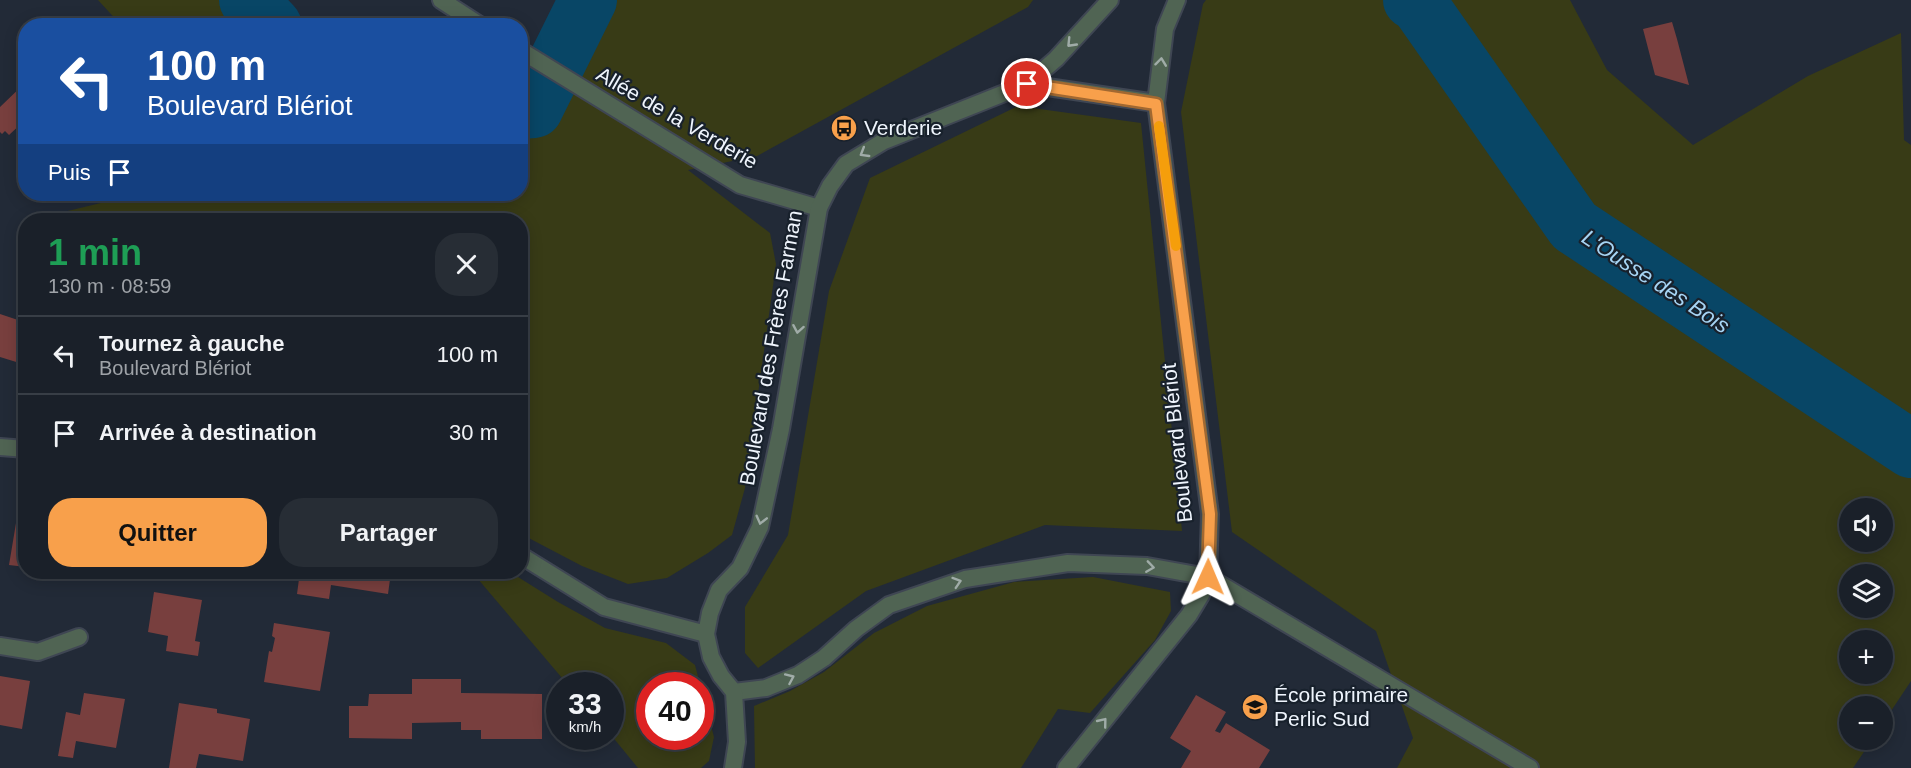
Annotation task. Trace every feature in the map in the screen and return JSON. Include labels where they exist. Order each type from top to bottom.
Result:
[{"type":"street","points":[[441,0],[469,18]]},
{"type":"street","name":"Boulevard des Frères Farman","points":[[734,692],[721,676],[711,657],[706,634],[710,613],[719,590],[740,568],[760,527],[781,429],[819,208],[830,186],[846,164],[884,141],[1027,84],[1056,59],[1110,0]]},
{"type":"street","name":"Boulevard Blériot","points":[[1066,768],[1189,615],[1208,577],[1210,514],[1156,104],[1165,29],[1177,0]]},
{"type":"street","name":"Allée de la Verderie","points":[[528,56],[740,185],[819,208]]},
{"type":"street","points":[[1027,84],[1156,104]]},
{"type":"street","points":[[0,447],[18,448]]},
{"type":"street","points":[[528,560],[604,606],[706,634]]},
{"type":"street","points":[[733,768],[737,742],[734,692],[766,688],[798,675],[824,658],[856,629],[889,605],[965,579],[1068,563],[1147,566],[1208,577],[1530,768]]},
{"type":"street","points":[[0,646],[38,652],[79,637]]},
{"type":"green space","points":[[98,0],[219,0],[235,18],[115,18]]},
{"type":"green space","points":[[617,0],[1033,0],[1028,7],[757,156],[688,170],[770,233],[776,264],[745,488],[732,535],[667,578],[628,584],[582,566],[528,538],[528,213],[59,213],[109,201],[528,201],[528,121],[547,118]]},
{"type":"green space","points":[[1206,0],[1570,0],[1607,70],[1693,145],[1808,76],[1901,33],[1904,140],[1911,145],[1911,681],[1893,708],[1893,696],[1839,696],[1839,750],[1865,750],[1853,768],[1397,768],[1413,738],[1376,631],[1232,532],[1181,112],[1203,4]]},
{"type":"green space","points":[[1018,106],[1141,123],[1182,531],[1045,525],[866,591],[758,668],[745,653],[745,607],[788,535],[829,291],[870,178]]},
{"type":"green space","points":[[1093,577],[1170,592],[1171,611],[1155,640],[1090,713],[1058,709],[1021,768],[755,768],[754,706],[790,691],[824,672],[874,633],[927,606],[1014,582]]},
{"type":"green space","points":[[478,579],[521,579],[605,628],[666,643],[695,665],[697,672],[636,672],[636,750],[711,750],[709,761],[701,768],[638,768],[623,750],[624,672],[557,672]]},
{"type":"building","points":[[1672,22],[1689,85],[1655,75],[1643,29]]},
{"type":"building","points":[[18,90],[18,127],[9,135],[5,131],[2,134],[0,132],[0,107]]},
{"type":"building","points":[[0,314],[18,320],[18,363],[0,357]]},
{"type":"building","points":[[17,517],[18,517],[18,566],[9,565]]},
{"type":"building","points":[[299,579],[390,579],[388,594],[331,585],[329,599],[297,594]]},
{"type":"building","points":[[154,592],[202,600],[195,641],[200,642],[198,656],[166,651],[168,636],[148,632]]},
{"type":"building","points":[[274,623],[330,632],[320,691],[264,682],[269,651],[272,652],[275,638],[272,636]]},
{"type":"building","points":[[0,676],[30,681],[22,729],[0,725]]},
{"type":"building","points":[[412,679],[461,679],[461,693],[542,694],[542,739],[481,739],[481,730],[461,730],[461,722],[412,723],[412,739],[349,738],[349,706],[368,706],[369,694],[412,694]]},
{"type":"building","points":[[84,693],[125,699],[116,748],[76,741],[73,758],[58,756],[66,712],[80,715]]},
{"type":"building","points":[[1196,695],[1226,712],[1215,731],[1220,733],[1226,723],[1270,750],[1259,768],[1181,768],[1191,751],[1170,738]]},
{"type":"building","points":[[179,703],[217,709],[217,713],[250,719],[243,761],[199,754],[196,768],[169,768]]},
{"type":"waterway","name":"L'Ousse des Bois","points":[[248,0],[265,18]]},
{"type":"waterway","name":"L'Ousse des Bois","points":[[528,109],[534,109],[588,0]]},
{"type":"waterway","name":"L'Ousse des Bois","points":[[1412,0],[1418,3],[1574,226],[1911,449]]},
{"type":"slow traffic","points":[[1159,126],[1176,246]]},
{"type":"place","name":"Verderie","points":[[844,128]]},
{"type":"place","name":"École primaire Perlic Sud","points":[[1255,707]]},
{"type":"route","points":[[1027,84],[1156,104],[1210,514],[1208,577]]}]
